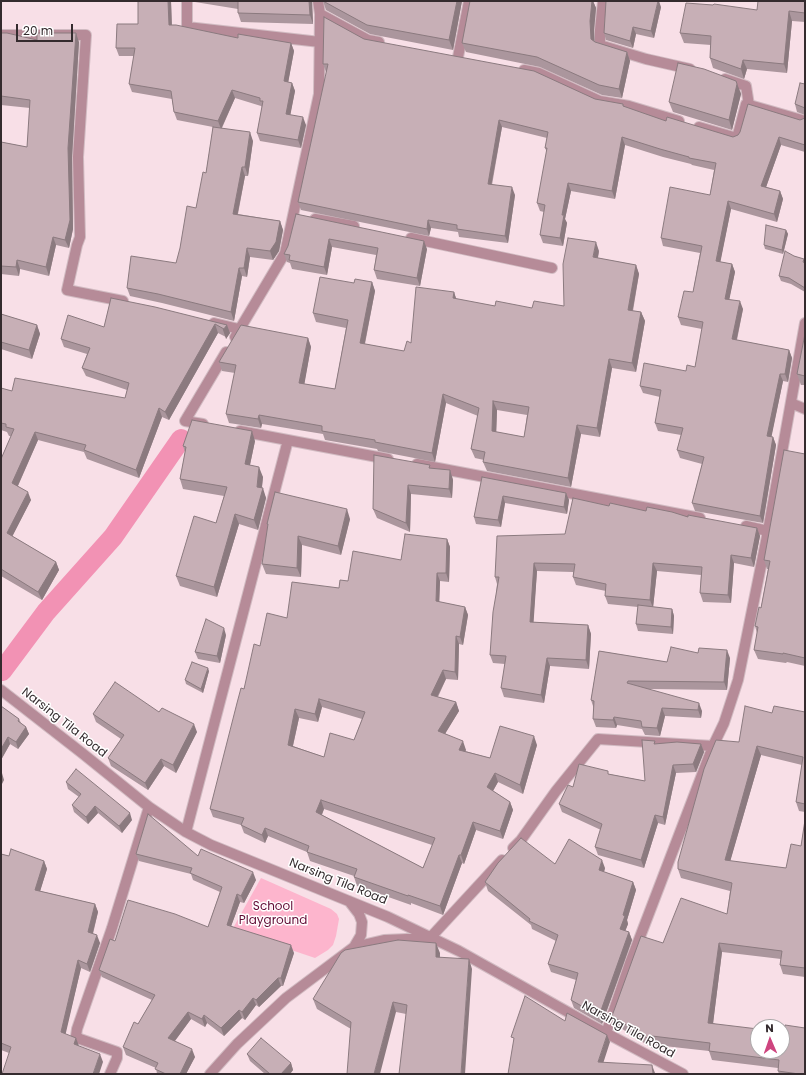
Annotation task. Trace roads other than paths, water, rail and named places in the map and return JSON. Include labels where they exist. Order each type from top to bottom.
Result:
[{"type":"street","points":[[187,1],[187,27],[320,42]]},
{"type":"street","points":[[214,426],[185,421],[285,253],[300,216],[319,94],[320,14],[318,1]]},
{"type":"street","points":[[458,57],[469,1]]},
{"type":"street","points":[[603,1],[600,45],[646,59],[703,72]]},
{"type":"street","points":[[320,14],[368,40],[390,44]]},
{"type":"street","points":[[1,35],[86,35],[78,157],[80,238],[77,245],[67,290],[129,302]]},
{"type":"street","points":[[517,69],[539,73],[600,101],[629,106],[738,138],[746,104],[805,121]]},
{"type":"street","points":[[717,76],[746,86],[749,105]]},
{"type":"street","points":[[300,216],[367,229]]},
{"type":"street","points":[[404,237],[552,268]]},
{"type":"street","points":[[203,320],[239,329]]},
{"type":"street","points":[[606,1033],[630,963],[713,746],[724,723],[738,680],[768,531],[805,323]]},
{"type":"street","points":[[791,404],[805,409]]},
{"type":"street","points":[[229,429],[706,519]]},
{"type":"street","points":[[186,832],[288,440]]},
{"type":"street","points":[[737,525],[768,531]]},
{"type":"street","name":"Narsing Tila Road","points":[[1,690],[149,807],[186,832],[211,845],[388,917],[458,951],[683,1074]]},
{"type":"street","points":[[354,947],[384,940],[430,938],[521,840],[556,791],[598,739],[713,746]]},
{"type":"street","points":[[110,1074],[117,1052],[80,1039],[76,1036],[77,1029],[112,928],[149,807]]},
{"type":"street","points":[[210,1074],[237,1044],[286,998],[354,947],[361,935],[362,922],[359,914],[349,900]]},
{"type":"waterway","points":[[2,671],[46,612],[113,537],[181,439]]},
{"type":"park label","name":"School Playground","points":[[273,914]]}]
